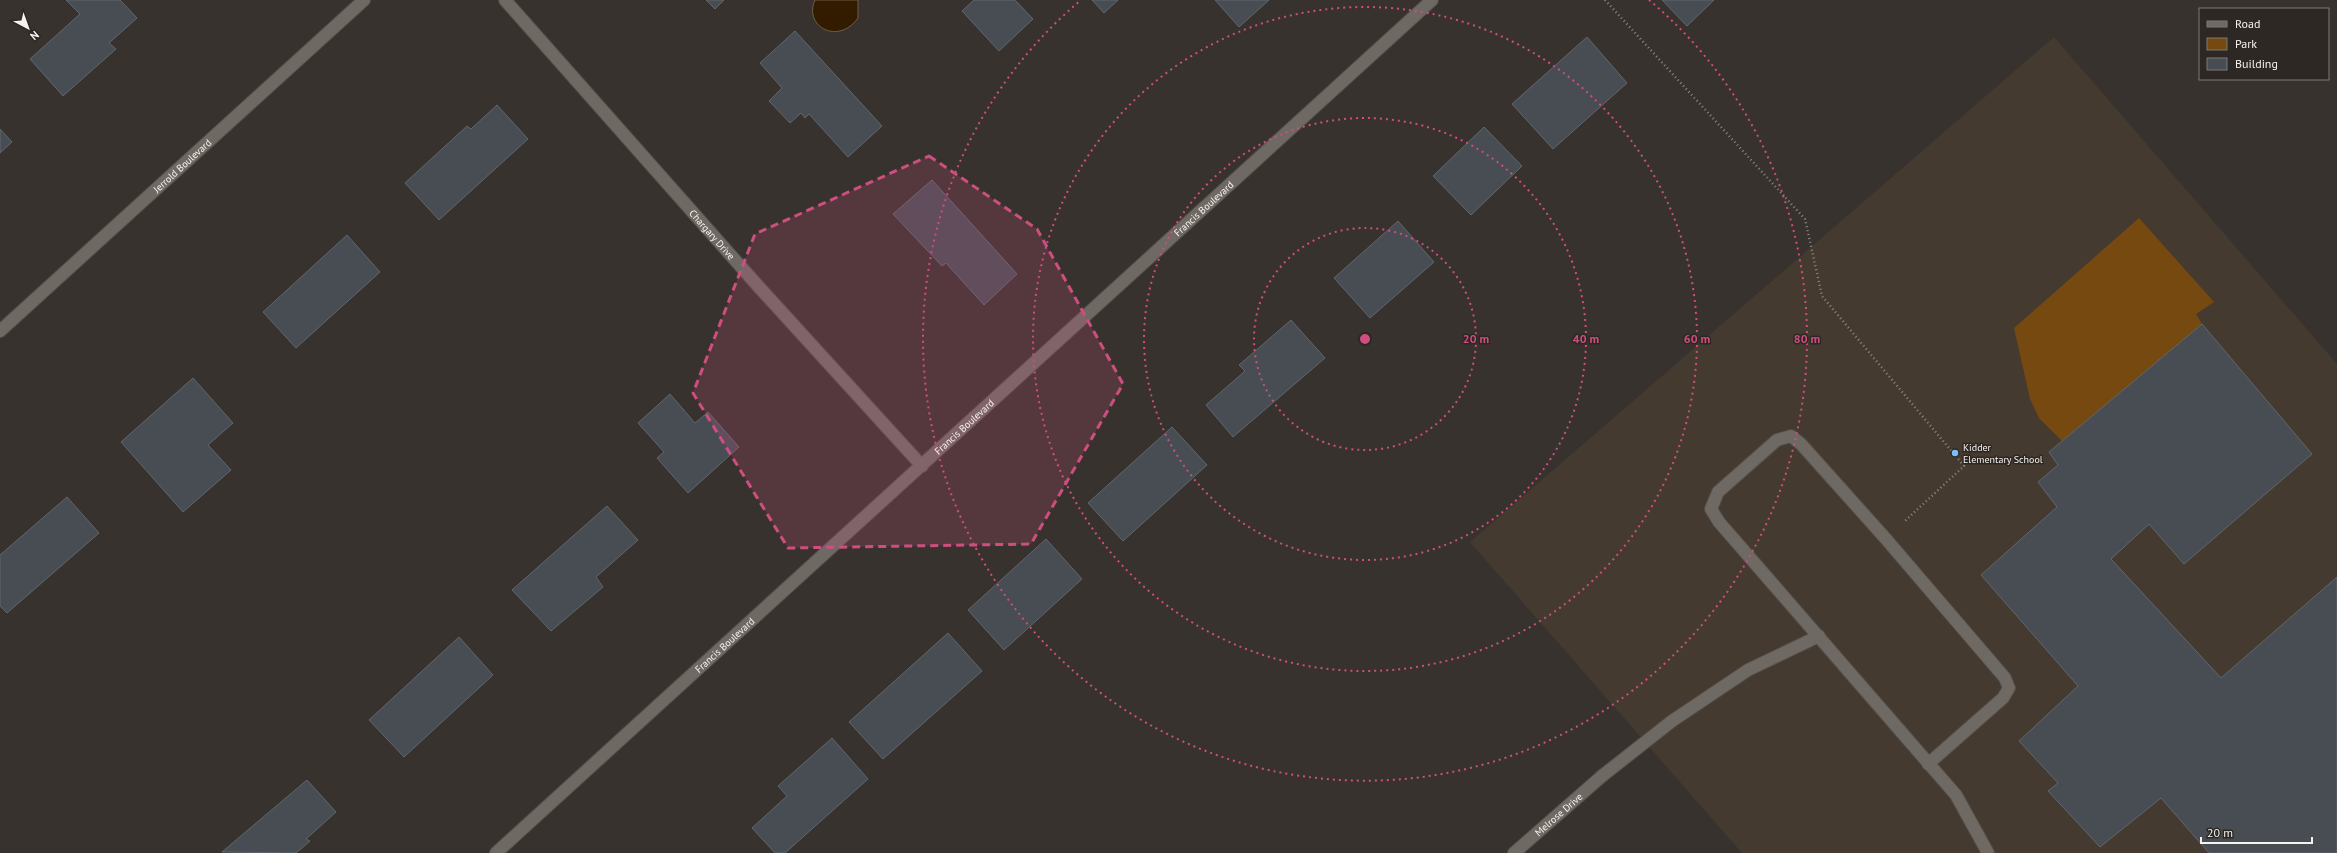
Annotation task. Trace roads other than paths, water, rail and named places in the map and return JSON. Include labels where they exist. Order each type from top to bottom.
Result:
[{"type":"street","name":"Jerrold Boulevard","points":[[0,331],[364,0]]},
{"type":"street","name":"Chargary Drive","points":[[505,0],[758,286],[922,466]]},
{"type":"street","name":"Francis Boulevard","points":[[496,853],[1432,0]]},
{"type":"street","points":[[1928,764],[2003,698],[2009,688],[2005,678],[1886,539],[1801,444],[1791,436],[1777,440],[1718,492],[1711,509],[1719,522],[1928,764],[1956,795],[1988,853]]},
{"type":"street","name":"Melrose Drive","points":[[1514,853],[1602,776],[1672,721],[1748,670],[1819,636]]},
{"type":"place","name":"Kidder Elementary School","points":[[1955,453]]}]
